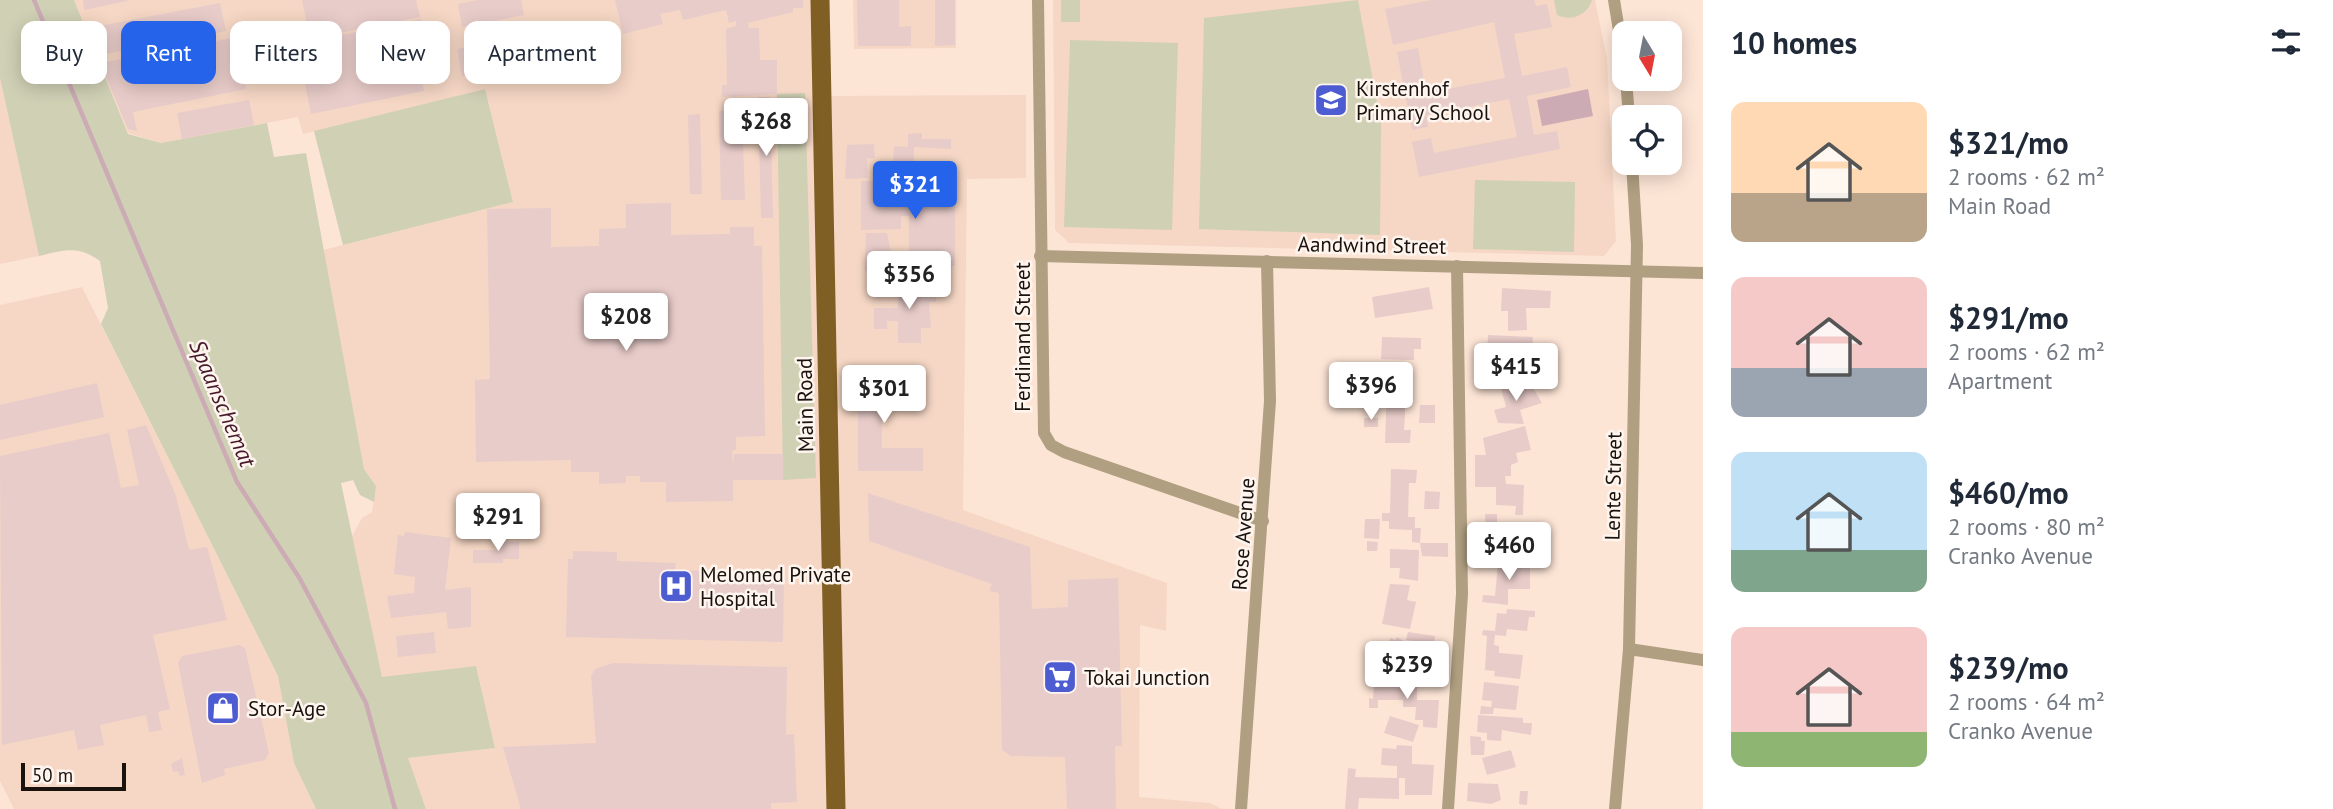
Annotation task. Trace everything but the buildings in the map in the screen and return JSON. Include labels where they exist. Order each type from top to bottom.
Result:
[{"type":"main road","name":"Main Road","points":[[820,0],[836,809]]},
{"type":"main road","points":[[832,612],[844,644],[846,809]]},
{"type":"street","name":"Ferdinand Street","points":[[1038,0],[1042,423],[1047,440],[1064,452],[1264,521]]},
{"type":"street","points":[[1614,0],[1617,21]]},
{"type":"street","name":"Lente Street","points":[[1615,809],[1629,649],[1637,271],[1633,175]]},
{"type":"street","name":"Aandwind Street","points":[[1040,256],[1703,272]]},
{"type":"street","name":"Rose Avenue","points":[[1241,809],[1264,521],[1270,401],[1268,261]]},
{"type":"street","points":[[1448,809],[1462,594],[1457,266]]},
{"type":"street","points":[[1629,649],[1703,660]]},
{"type":"shaded area","points":[[74,0],[820,0],[821,96],[1026,95],[1026,178],[967,179],[963,510],[1167,583],[1166,631],[1140,625],[1139,797],[1210,803],[1222,809],[426,809],[407,758],[495,748],[476,666],[382,678],[351,538],[362,518],[372,512],[376,486],[364,469],[323,250],[513,202],[485,89],[303,134],[298,117],[161,143],[128,133],[107,81],[107,21],[83,21]]},
{"type":"shaded area","points":[[853,0],[956,0],[956,48],[854,49]]},
{"type":"shaded area","name":"Kirstenhof Primary School","points":[[1053,0],[1595,0],[1607,58],[1616,241],[1604,256],[1069,243],[1055,230]]},
{"type":"shaded area","points":[[0,78],[39,256],[0,264]]},
{"type":"shaded area","points":[[1588,89],[1593,116],[1542,126],[1537,100]]},
{"type":"shaded area","points":[[82,287],[278,676],[294,763],[316,809],[14,809],[0,781],[0,305]]},
{"type":"green space","points":[[0,0],[74,0],[82,21],[21,21],[21,84],[107,84],[107,82],[128,134],[161,143],[267,123],[274,157],[306,153],[364,469],[376,486],[374,502],[360,495],[353,480],[341,483],[382,677],[476,666],[495,748],[408,758],[426,809],[316,809],[294,763],[278,676],[101,324],[108,308],[100,261],[77,251],[39,256],[0,78]]},
{"type":"green space","points":[[1061,0],[1080,0],[1080,22],[1061,22]]},
{"type":"green space","points":[[1358,0],[1381,124],[1380,235],[1199,229],[1204,18]]},
{"type":"green space","points":[[1554,0],[1592,0],[1583,13],[1568,18],[1557,15]]},
{"type":"green space","points":[[1070,40],[1178,43],[1172,230],[1064,227]]},
{"type":"green space","points":[[485,89],[513,202],[343,245],[314,131]]},
{"type":"green space","points":[[805,93],[816,478],[783,480],[777,94]]},
{"type":"green space","points":[[1475,180],[1575,182],[1574,252],[1473,249]]},
{"type":"waterway","name":"Spaanschemat","points":[[34,0],[237,482],[300,579],[366,703],[395,809]]},
{"type":"place","name":"Kirstenhof Primary School","points":[[1331,100]]},
{"type":"place","name":"Melomed Private Hospital","points":[[676,586]]},
{"type":"place","name":"Tokai Junction","points":[[1060,677]]},
{"type":"place","name":"Stor-Age","points":[[223,708]]}]
